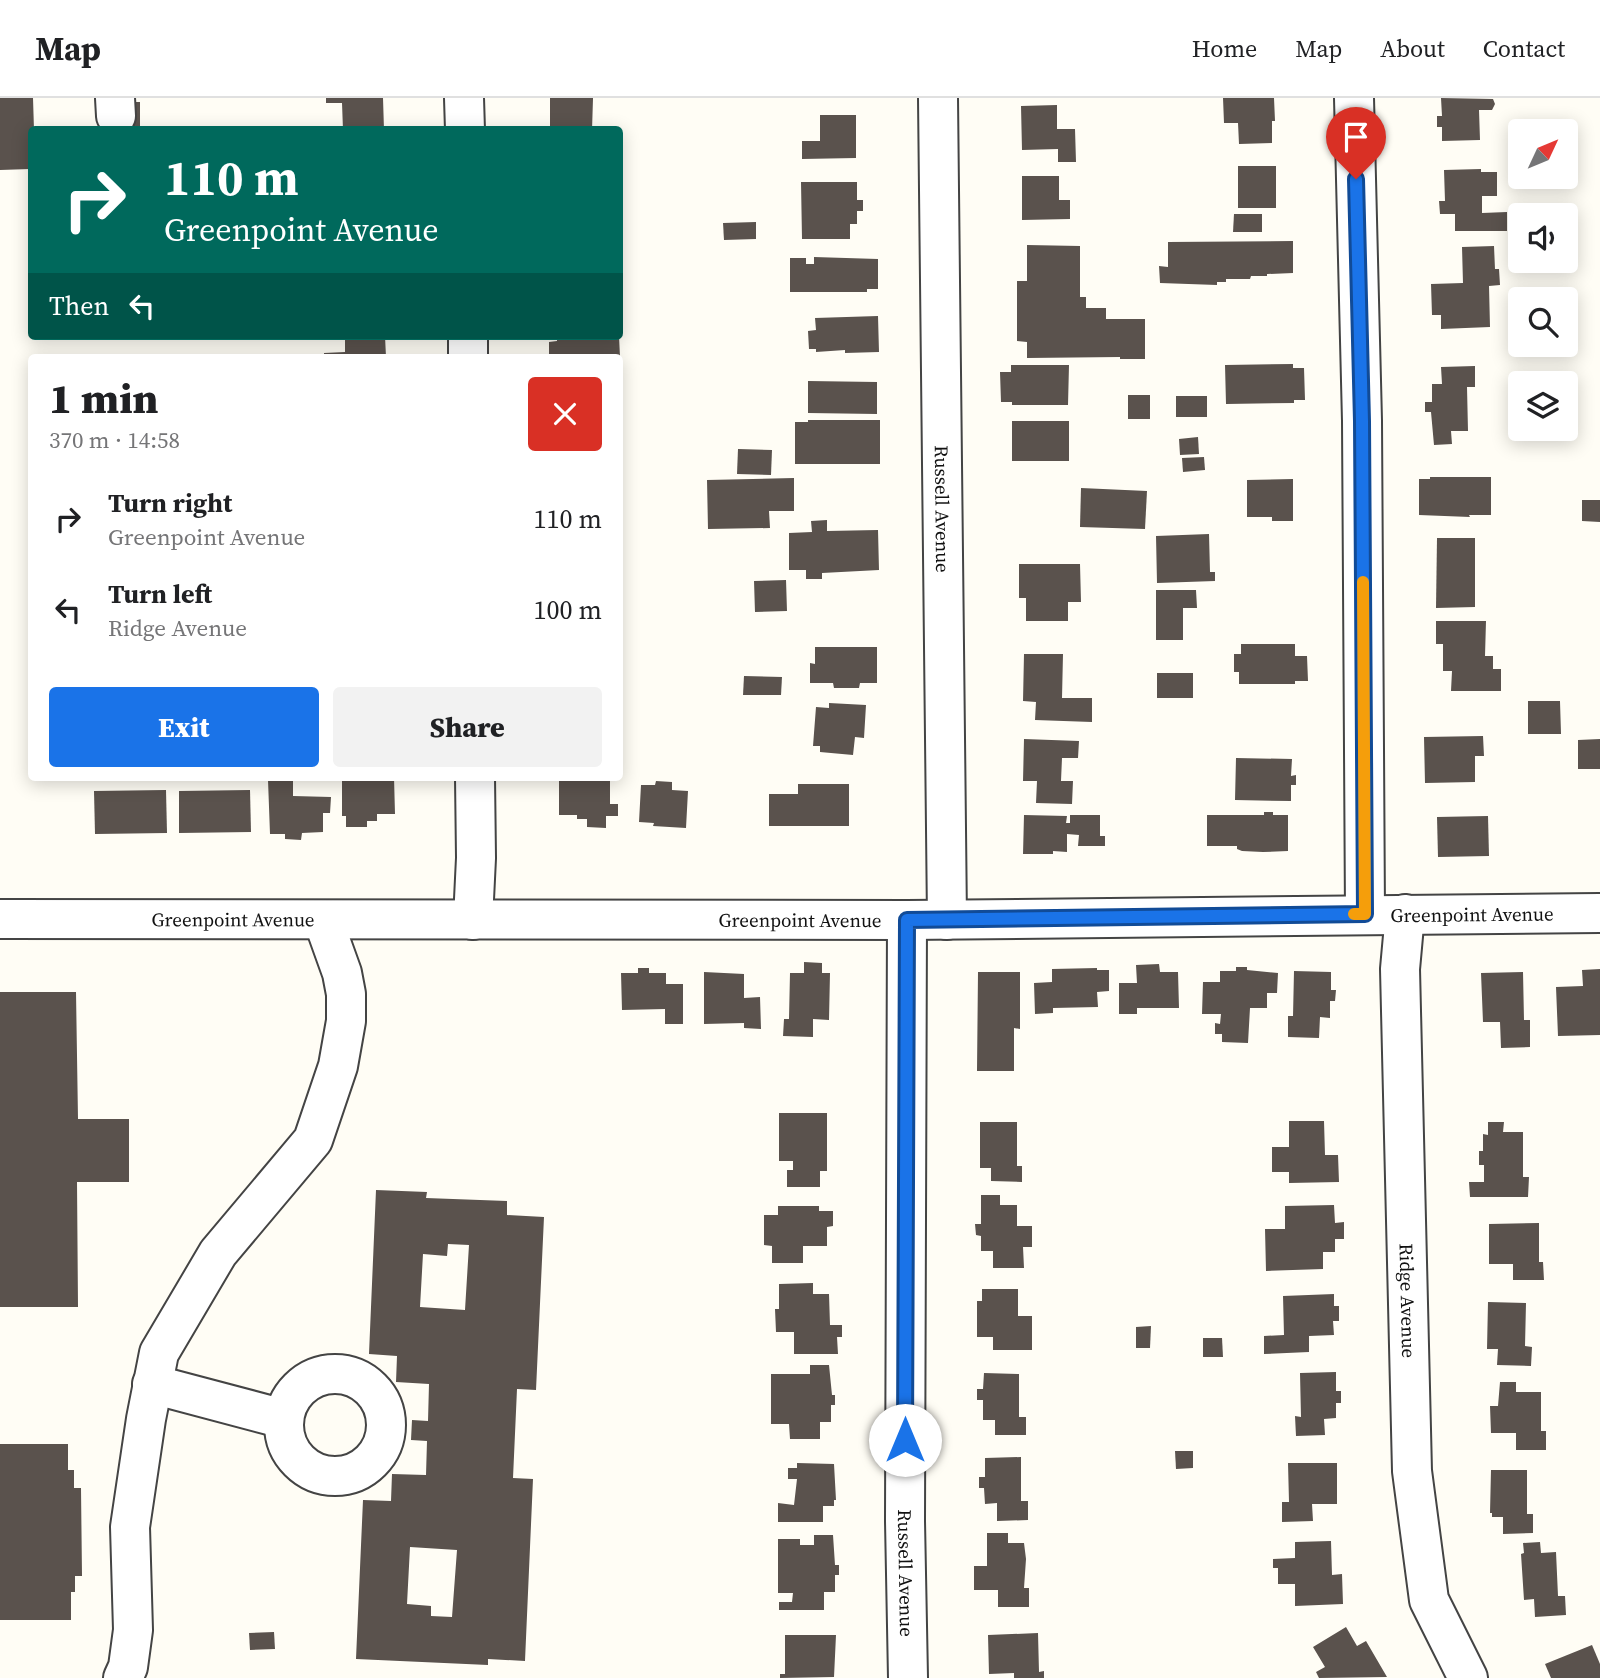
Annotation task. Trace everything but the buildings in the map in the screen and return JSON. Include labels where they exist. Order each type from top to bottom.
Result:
[{"type":"street","points":[[464,98],[465,126]]},
{"type":"street","name":"Russell Avenue","points":[[938,98],[947,920]]},
{"type":"street","points":[[1354,98],[1363,434],[1365,914]]},
{"type":"street","points":[[473,920],[475,781]]},
{"type":"street","name":"Greenpoint Avenue","points":[[0,919],[947,920],[1600,913]]},
{"type":"street","name":"Ridge Avenue","points":[[1405,914],[1400,969],[1412,1471],[1429,1600],[1468,1678]]},
{"type":"street","points":[[123,1678],[128,1667],[133,1630],[130,1527],[159,1353],[218,1254],[313,1140],[338,1066],[346,994],[342,974],[323,920]]},
{"type":"street","name":"Russell Avenue","points":[[907,920],[905,1521],[908,1678]]},
{"type":"street","points":[[152,1384],[284,1419]]},
{"type":"slow traffic","points":[[1354,914],[1365,914],[1363,582]]},
{"type":"route","points":[[905,1440],[907,920],[1365,914],[1362,421],[1356,179]]}]
